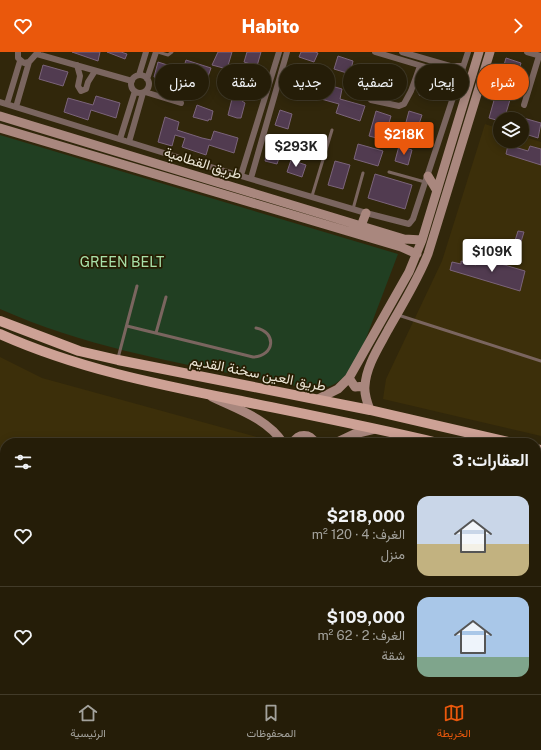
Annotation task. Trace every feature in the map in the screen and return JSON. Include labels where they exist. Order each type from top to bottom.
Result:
[{"type":"main road","name":"طريق العين سخنة القديم","points":[[0,321],[79,351],[318,399],[491,438]]},
{"type":"main road","points":[[0,334],[65,360],[111,373],[206,394],[377,428],[418,438]]},
{"type":"street","points":[[7,104],[20,61],[17,56],[17,52]]},
{"type":"street","points":[[132,81],[139,75],[146,52]]},
{"type":"street","points":[[129,142],[144,92],[149,86],[147,79],[157,52]]},
{"type":"street","points":[[241,175],[279,52]]},
{"type":"street","points":[[251,178],[287,52]]},
{"type":"street","points":[[375,52],[415,64]]},
{"type":"street","points":[[402,52],[443,64]]},
{"type":"street","points":[[464,64],[468,52]]},
{"type":"street","points":[[318,399],[338,389],[349,378],[409,272],[422,240],[479,52]]},
{"type":"street","points":[[370,410],[366,398],[365,386],[371,362],[418,277],[428,254],[490,52]]},
{"type":"street","points":[[524,105],[540,56],[527,52]]},
{"type":"street","points":[[16,107],[29,62],[37,53],[132,81]]},
{"type":"street","points":[[20,61],[29,62]]},
{"type":"street","points":[[77,65],[80,76],[78,86],[81,91],[86,89],[88,82],[95,71]]},
{"type":"street","points":[[139,75],[147,79]]},
{"type":"street","points":[[407,98],[415,80]]},
{"type":"street","points":[[120,138],[135,91],[132,86],[132,81]]},
{"type":"street","points":[[135,91],[144,92],[181,103]]},
{"type":"street","points":[[371,100],[399,106],[404,104],[406,100]]},
{"type":"street","points":[[0,102],[366,213],[409,224],[413,219],[427,179],[452,100]]},
{"type":"street","name":"طريق القطامية","points":[[0,116],[404,239],[422,240]]},
{"type":"street","name":"طريق القطامية","points":[[2,130],[401,247],[417,254]]},
{"type":"street","points":[[121,165],[124,153]]},
{"type":"street","points":[[427,179],[437,191]]},
{"type":"street","points":[[361,226],[366,213]]},
{"type":"street","points":[[349,378],[355,388],[365,386]]},
{"type":"street","points":[[206,394],[264,423],[272,429],[279,438]]},
{"type":"street","points":[[346,438],[354,434],[377,428]]},
{"type":"street","points":[[298,438],[302,435],[311,438]]},
{"type":"lane","points":[[157,52],[168,54],[172,52]]},
{"type":"lane","points":[[312,196],[332,130]]},
{"type":"lane","points":[[389,172],[427,179]]},
{"type":"lane","points":[[353,209],[363,173]]},
{"type":"lane","points":[[118,360],[137,286]]},
{"type":"lane","points":[[156,333],[166,297]]},
{"type":"lane","points":[[397,315],[541,361]]},
{"type":"lane","points":[[127,326],[253,357],[266,353],[270,347],[271,340],[268,334],[262,329],[256,328]]},
{"type":"shaded area","points":[[485,124],[493,127],[493,148],[529,148],[529,138],[541,142],[541,436],[383,399],[386,379],[442,261]]},
{"type":"shaded area","points":[[0,357],[42,378],[260,438],[0,438]]},
{"type":"green space","name":"GREEN BELT","points":[[0,135],[398,254],[357,362],[341,380],[335,384],[322,388],[305,388],[150,357],[74,337],[0,309]]},
{"type":"building","points":[[72,52],[100,52],[98,61]]},
{"type":"building","points":[[107,52],[121,52],[127,54],[125,59]]},
{"type":"building","points":[[218,52],[232,52],[228,64],[217,64],[217,66],[212,65]]},
{"type":"building","points":[[247,52],[261,52],[258,64],[244,62]]},
{"type":"building","points":[[301,52],[318,53],[314,62],[299,57]]},
{"type":"building","points":[[338,56],[353,61],[352,64],[343,64],[343,72],[335,69]]},
{"type":"building","points":[[506,58],[521,63],[521,64],[504,64]]},
{"type":"building","points":[[186,60],[198,64],[185,64]]},
{"type":"building","points":[[43,65],[68,72],[63,86],[39,79]]},
{"type":"building","points":[[335,87],[342,89],[340,99],[365,106],[360,121],[336,113],[339,104],[325,100],[335,100]]},
{"type":"building","points":[[96,96],[120,103],[116,118],[91,110],[88,120],[64,112],[68,98],[93,105]]},
{"type":"building","points":[[232,100],[242,100],[245,103],[241,118],[228,115]]},
{"type":"building","points":[[494,100],[510,100],[506,112],[493,112],[493,119],[489,118]]},
{"type":"building","points":[[197,105],[213,111],[211,120],[209,119],[208,121],[193,117]]},
{"type":"building","points":[[280,110],[292,114],[288,129],[275,125]]},
{"type":"building","points":[[376,111],[391,116],[384,140],[369,136]]},
{"type":"building","points":[[409,111],[422,115],[417,130],[405,126]]},
{"type":"building","points":[[165,117],[179,122],[177,130],[202,138],[211,140],[214,131],[238,138],[234,153],[209,145],[206,155],[182,147],[185,138],[175,135],[172,146],[158,142]]},
{"type":"building","points":[[529,120],[541,123],[538,138],[529,135]]},
{"type":"building","points":[[358,144],[383,151],[378,166],[354,159]]},
{"type":"building","points":[[269,145],[282,149],[277,164],[265,161]]},
{"type":"building","points":[[399,146],[412,150],[408,165],[395,161]]},
{"type":"building","points":[[530,146],[541,149],[541,165],[506,154],[507,148],[518,148],[528,151]]},
{"type":"building","points":[[291,160],[306,165],[302,177],[287,172]]},
{"type":"building","points":[[335,161],[350,165],[343,189],[328,185]]},
{"type":"building","points":[[375,174],[412,185],[405,209],[368,198]]},
{"type":"building","points":[[518,231],[524,232],[520,245],[514,244]]},
{"type":"building","points":[[477,257],[525,271],[520,291],[450,270],[452,262],[461,264],[461,261],[476,265]]}]
